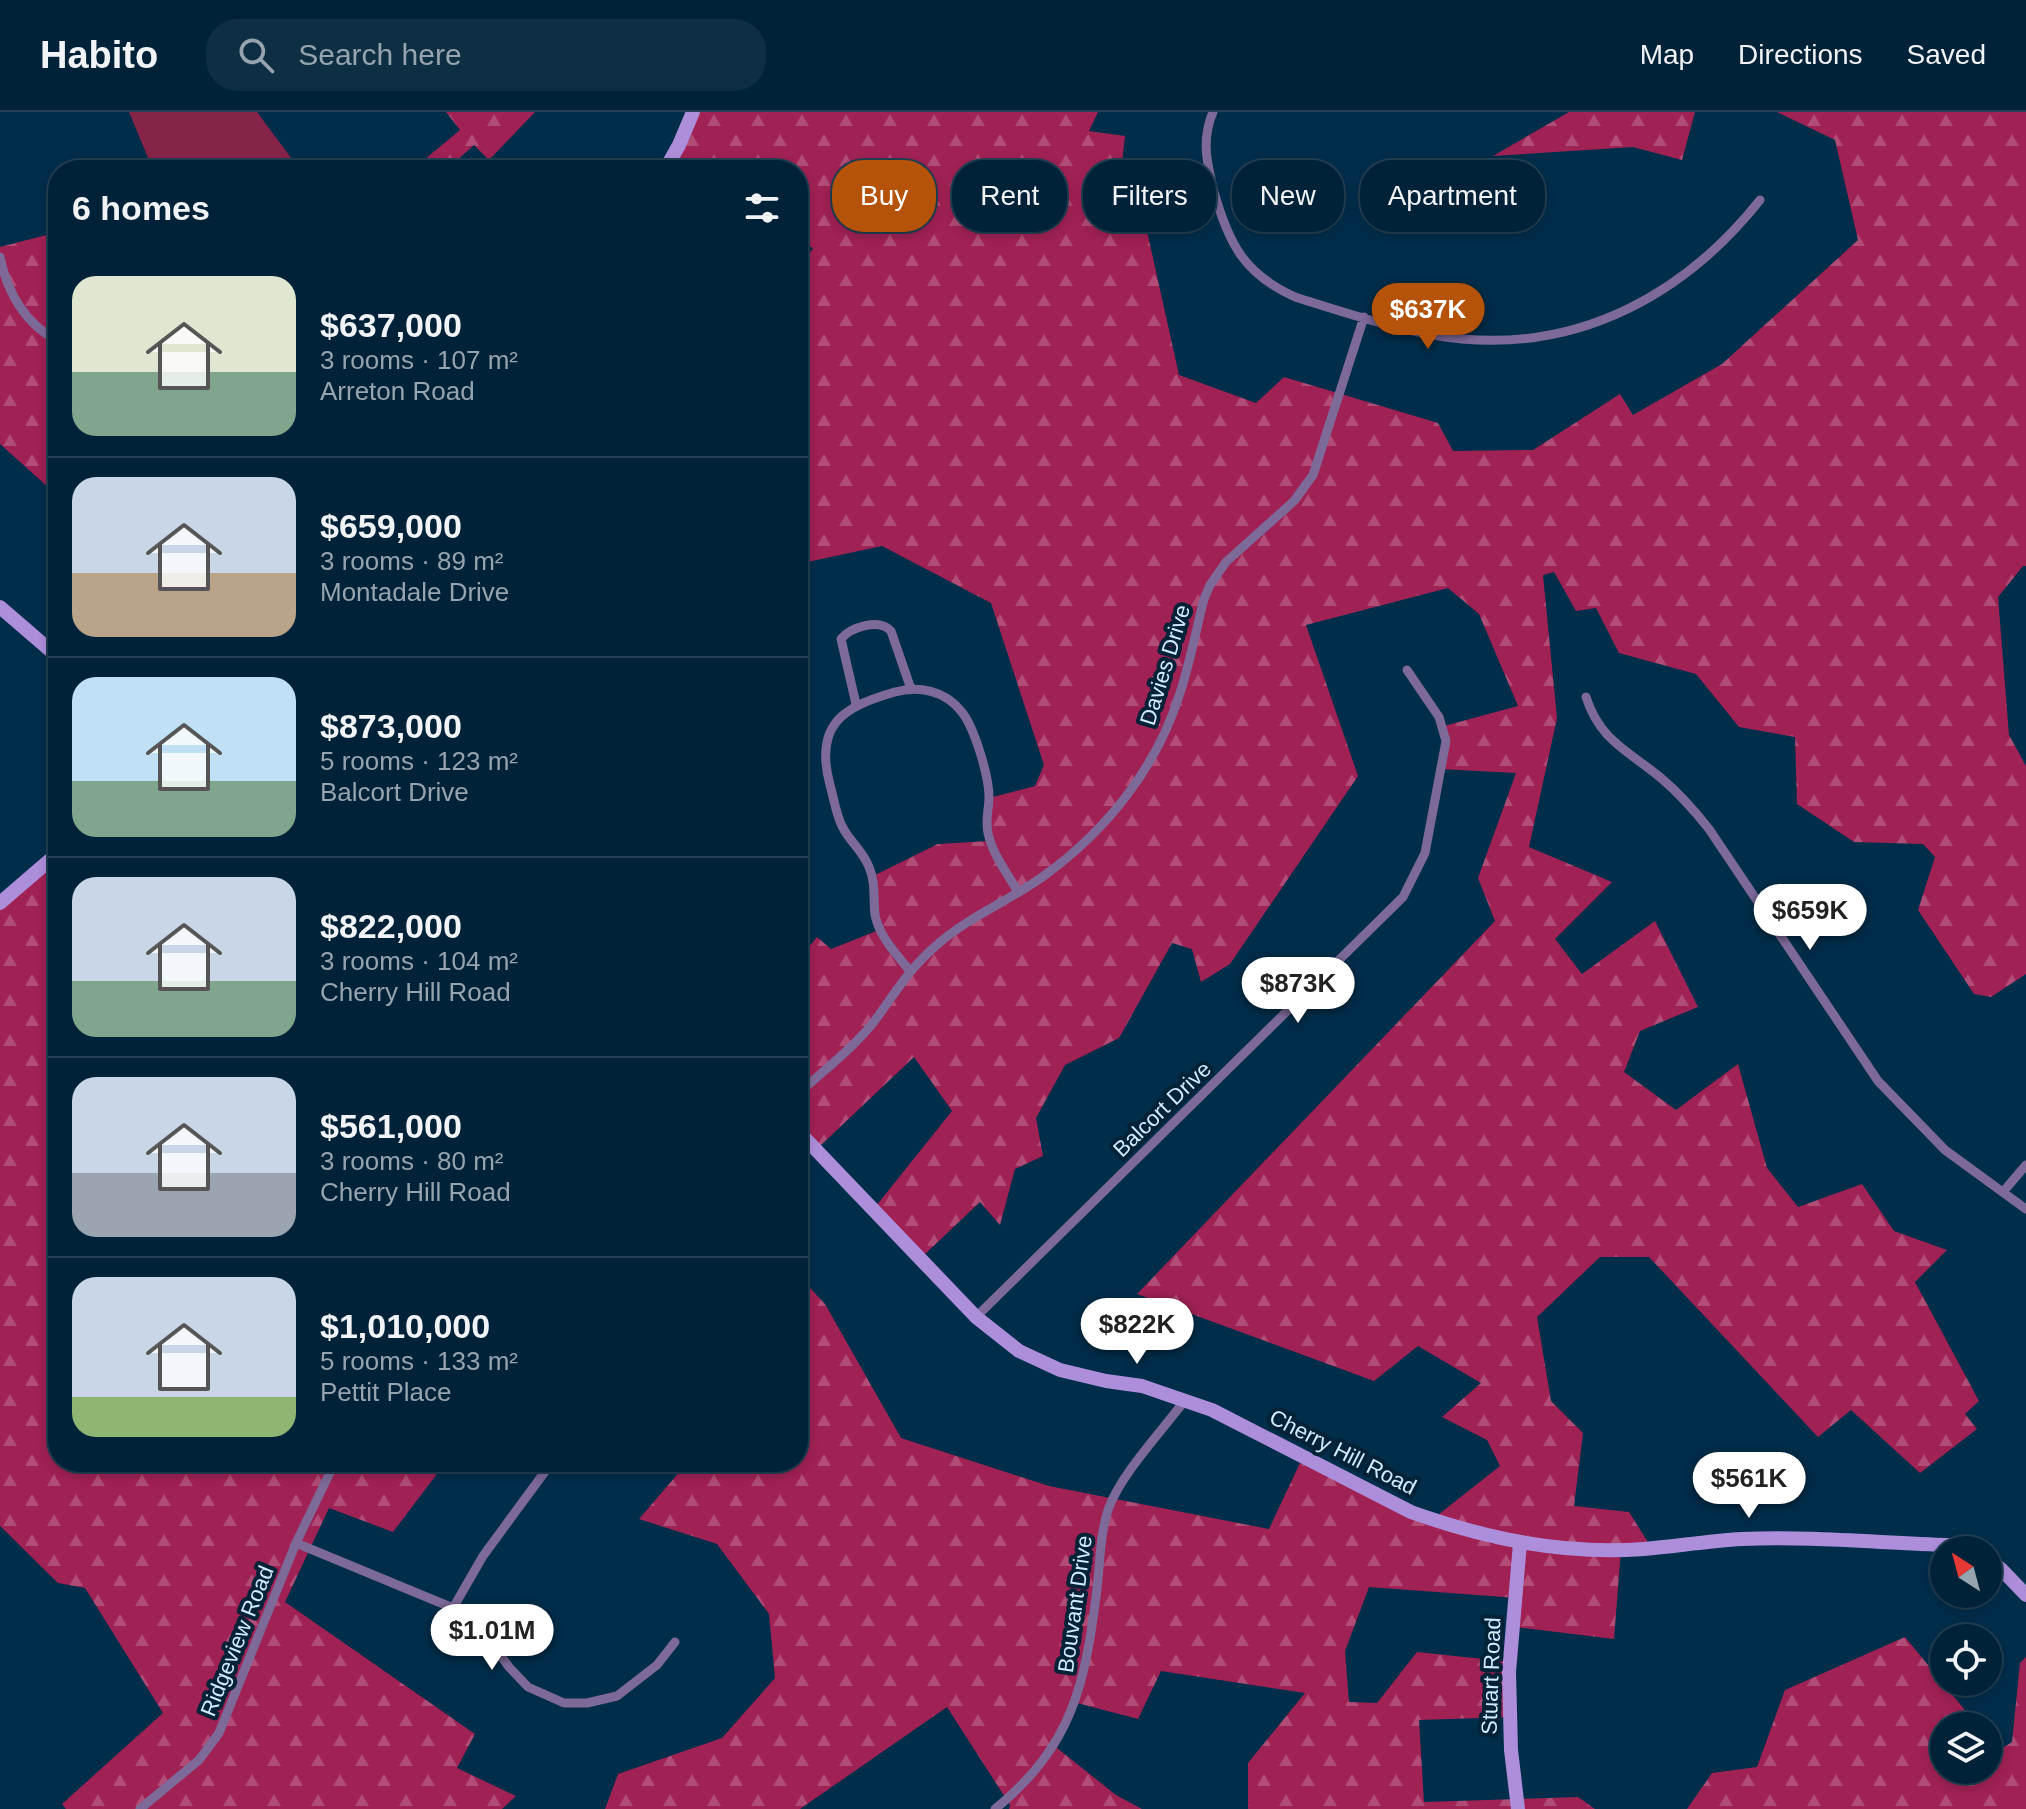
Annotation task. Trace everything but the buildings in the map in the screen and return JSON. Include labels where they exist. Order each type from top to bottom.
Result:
[{"type":"street","points":[[671,160],[693,112]]},
{"type":"street","points":[[1213,112],[1206,134],[1206,162],[1225,229],[1242,259],[1264,280],[1295,297],[1434,335],[1477,340],[1538,336],[1589,325],[1638,305],[1682,278],[1723,244],[1760,200]]},
{"type":"street","points":[[0,257],[4,278],[14,298],[39,329],[48,335]]},
{"type":"street","name":"Davies Drive","points":[[808,1085],[859,1038],[910,971],[956,930],[1018,892],[1090,839],[1144,771],[1180,693],[1210,585],[1226,562],[1294,501],[1313,475],[1364,317]]},
{"type":"street","points":[[0,607],[48,648]]},
{"type":"street","points":[[856,704],[841,639],[849,632],[878,623],[888,626],[891,631],[911,689]]},
{"type":"street","name":"Balcort Drive","points":[[976,1317],[1403,897],[1425,853],[1446,741],[1439,717],[1407,670]]},
{"type":"street","points":[[910,971],[881,933],[875,911],[872,876],[863,854],[841,824],[825,767],[827,743],[845,712],[856,704],[911,689],[945,697],[962,712],[989,790],[986,819],[990,843],[1018,892]]},
{"type":"street","points":[[1586,697],[1593,715],[1611,740],[1678,793],[1709,829],[1878,1081],[1945,1150],[2026,1209]]},
{"type":"street","points":[[0,903],[48,862]]},
{"type":"street","name":"Cherry Hill Road","points":[[808,1141],[976,1317],[1003,1341],[1039,1362],[1080,1375],[1146,1387],[1212,1410],[1411,1512],[1469,1531],[1520,1543],[1617,1550],[1773,1539],[1930,1544]]},
{"type":"street","points":[[2003,1192],[2026,1165]]},
{"type":"street","name":"Bouvant Drive","points":[[995,1809],[1041,1763],[1068,1719],[1089,1655],[1108,1511],[1122,1484],[1185,1400]]},
{"type":"street","name":"Ridgeview Road","points":[[140,1809],[199,1760],[219,1733],[296,1543],[330,1472]]},
{"type":"street","points":[[453,1608],[483,1556],[545,1472]]},
{"type":"street","points":[[296,1543],[453,1608],[480,1627],[528,1687],[564,1703],[587,1703],[617,1696],[657,1665],[675,1642]]},
{"type":"street","name":"Stuart Road","points":[[1518,1809],[1508,1706],[1520,1543]]},
{"type":"street","points":[[2002,1570],[2026,1595]]},
{"type":"shaded area","points":[[129,112],[257,112],[293,160],[149,160]]},
{"type":"green space","points":[[446,112],[535,112],[489,160],[474,145],[457,160],[424,160],[460,130]]},
{"type":"green space","points":[[698,112],[1098,112],[1089,131],[1125,136],[1122,160],[1083,160],[1083,232],[1147,232],[1179,375],[1256,403],[1284,377],[1438,423],[1453,451],[1533,450],[1620,394],[1633,415],[1722,364],[1858,240],[1835,140],[1777,112],[2026,112],[2026,566],[1998,597],[2009,735],[2026,766],[2026,974],[1991,997],[1974,994],[1918,910],[1935,857],[1923,844],[1854,842],[1797,804],[1795,737],[1739,727],[1696,674],[1619,653],[1596,608],[1576,611],[1554,572],[1543,575],[1557,718],[1529,847],[1612,882],[1555,939],[1582,974],[1655,921],[1698,1007],[1640,1031],[1624,1072],[1676,1110],[1738,1064],[1767,1168],[1798,1207],[1862,1184],[1894,1231],[1947,1250],[1915,1282],[1979,1401],[1965,1414],[1977,1429],[1920,1473],[1851,1410],[1818,1437],[1649,1257],[1600,1257],[1537,1317],[1551,1401],[1583,1433],[1574,1506],[1629,1512],[1651,1547],[1621,1549],[1614,1639],[1515,1627],[1517,1598],[1369,1587],[1345,1651],[1349,1702],[1377,1703],[1417,1652],[1512,1662],[1510,1717],[1419,1720],[1424,1802],[1578,1797],[1595,1809],[1248,1809],[1248,1763],[1305,1693],[1161,1671],[1138,1719],[1077,1703],[1057,1748],[1116,1795],[1142,1809],[1009,1809],[1010,1805],[947,1707],[800,1809],[605,1809],[618,1774],[722,1738],[775,1678],[769,1614],[717,1544],[639,1519],[679,1472],[808,1472],[808,1286],[825,1304],[901,1438],[1049,1486],[1269,1529],[1300,1463],[1429,1522],[1500,1466],[1487,1440],[1442,1417],[1481,1383],[1418,1346],[1374,1381],[1137,1294],[1495,921],[1478,878],[1516,773],[1439,769],[1444,726],[1518,706],[1479,614],[1448,588],[1306,625],[1358,776],[1230,964],[1201,982],[1192,949],[1172,943],[1119,1038],[1065,1065],[1036,1118],[1043,1156],[1015,1169],[1000,1225],[980,1202],[923,1256],[876,1206],[952,1111],[914,1057],[820,1146],[808,1133],[808,948],[817,937],[831,949],[879,930],[873,876],[938,844],[989,841],[989,798],[1035,786],[1044,765],[991,603],[882,546],[808,562],[808,256],[813,248],[808,246],[808,160],[676,160]]},
{"type":"green space","points":[[1569,112],[1695,112],[1682,160],[1633,147],[1493,156]]},
{"type":"green space","points":[[48,235],[48,487],[0,444],[0,247]]},
{"type":"green space","points":[[48,859],[48,1472],[438,1472],[393,1532],[329,1508],[285,1602],[475,1734],[457,1768],[516,1796],[502,1809],[66,1809],[62,1804],[163,1713],[85,1588],[58,1583],[0,1526],[0,903]]},
{"type":"green space","points":[[1905,1637],[1930,1667],[1930,1696],[1953,1696],[1967,1712],[1930,1712],[1930,1784],[2002,1784],[2002,1748],[2012,1742],[2020,1663],[2026,1657],[2026,1809],[1687,1809],[1712,1773],[1757,1767],[1785,1690]]}]
